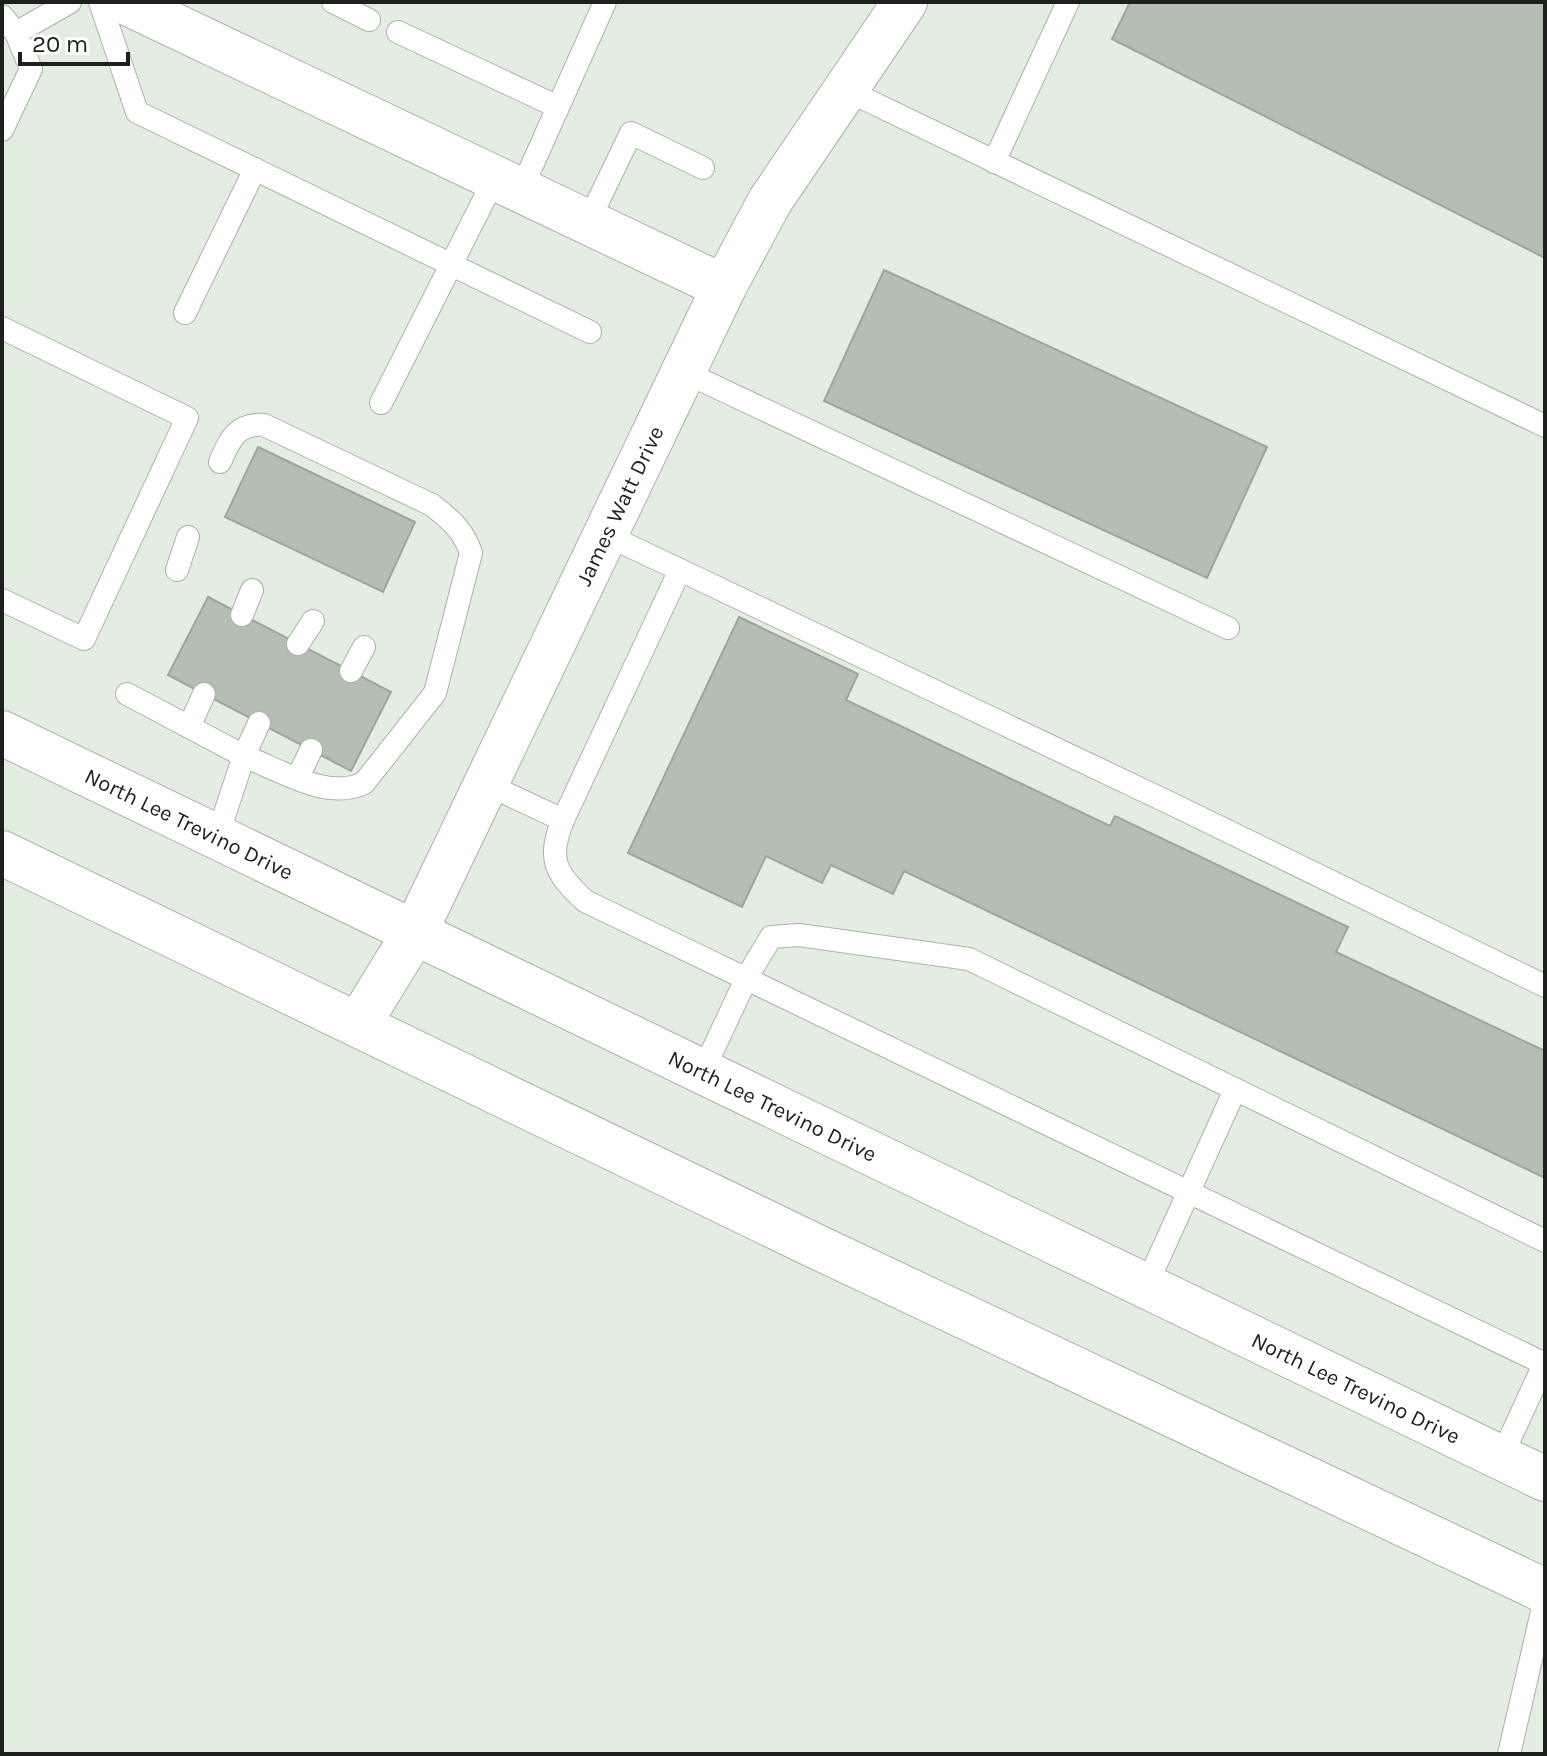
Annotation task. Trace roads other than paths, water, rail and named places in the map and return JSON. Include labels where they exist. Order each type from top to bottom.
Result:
[{"type":"main road","points":[[125,2],[724,287]]},
{"type":"main road","name":"James Watt Drive","points":[[358,1025],[415,932],[724,287],[770,201],[905,2]]},
{"type":"main road","name":"North Lee Trevino Drive","points":[[2,733],[1545,1479]]},
{"type":"main road","points":[[2,853],[1545,1591]]},
{"type":"lane","points":[[2,130],[31,69],[9,25],[70,2]]},
{"type":"lane","points":[[100,2],[137,112],[590,332]]},
{"type":"lane","points":[[333,2],[369,20]]},
{"type":"lane","points":[[381,403],[453,265],[558,107],[605,2]]},
{"type":"lane","points":[[994,162],[1068,2]]},
{"type":"lane","points":[[398,32],[558,107]]},
{"type":"lane","points":[[844,89],[1545,426]]},
{"type":"lane","points":[[588,222],[631,133],[703,168]]},
{"type":"lane","points":[[185,313],[255,169]]},
{"type":"lane","points":[[2,328],[187,418],[84,639],[2,600]]},
{"type":"lane","points":[[682,371],[1228,628]]},
{"type":"lane","points":[[127,694],[244,756],[326,788],[348,790],[364,783],[376,770],[435,693],[471,553],[466,539],[450,519],[432,505],[264,425],[250,424],[239,429],[220,462]]},
{"type":"lane","points":[[606,535],[1545,986]]},
{"type":"lane","points":[[177,570],[188,537]]},
{"type":"lane","points":[[680,570],[555,840],[554,862],[564,881],[585,901],[1545,1363],[1501,1458]]},
{"type":"lane","points":[[242,615],[252,590]]},
{"type":"lane","points":[[298,644],[313,621]]},
{"type":"lane","points":[[351,671],[364,647]]},
{"type":"lane","points":[[189,727],[204,694]]},
{"type":"lane","points":[[217,837],[244,756],[259,723]]},
{"type":"lane","points":[[298,777],[311,750]]},
{"type":"lane","points":[[486,784],[563,820]]},
{"type":"lane","points":[[703,1071],[747,977],[771,937],[799,935],[969,959],[1545,1241]]},
{"type":"lane","points":[[1146,1286],[1235,1090]]},
{"type":"lane","points":[[1509,1754],[1545,1599]]}]
